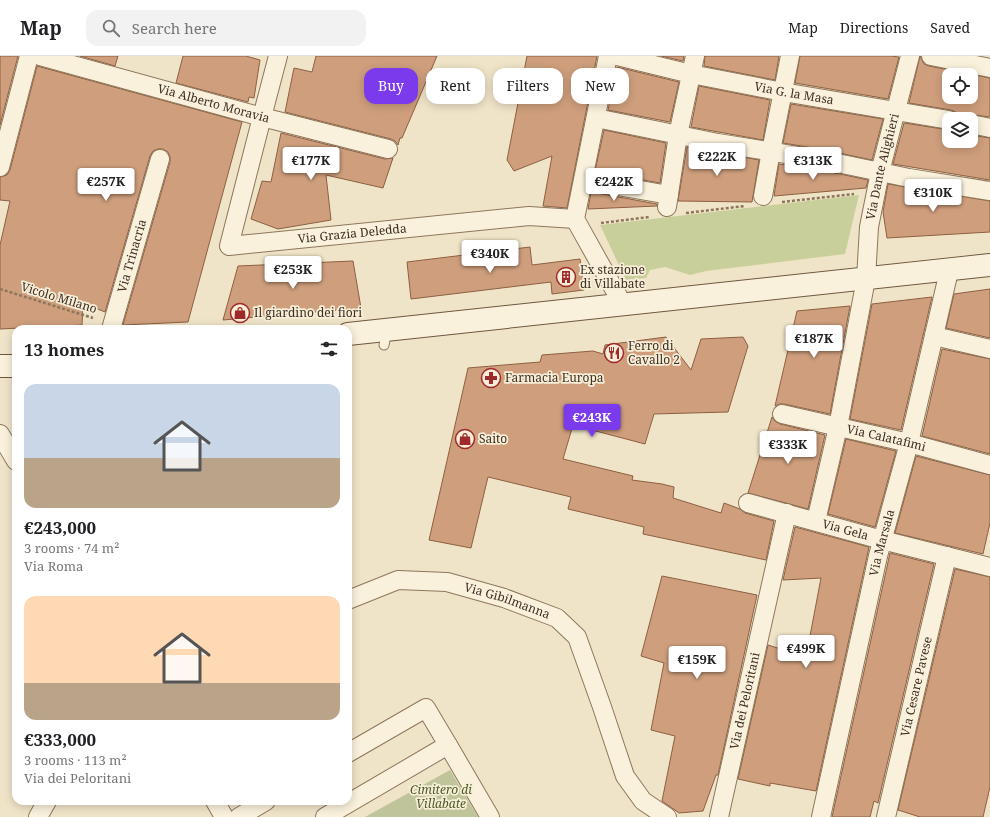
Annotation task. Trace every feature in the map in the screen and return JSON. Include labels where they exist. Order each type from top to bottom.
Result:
[{"type":"main road","points":[[352,334],[385,337],[441,328],[623,305],[990,265]]},
{"type":"main road","points":[[0,366],[12,366]]},
{"type":"street","points":[[0,167],[29,56]]},
{"type":"street","name":"Via Alberto Moravia","points":[[40,56],[388,149]]},
{"type":"street","name":"Via Grazia Deledda","points":[[278,56],[230,246],[529,216],[575,219]]},
{"type":"street","points":[[608,56],[575,219],[623,305]]},
{"type":"street","name":"Via G. la Masa","points":[[617,56],[691,74],[783,92],[942,119]]},
{"type":"street","points":[[583,180],[673,205],[678,135],[695,56]]},
{"type":"street","points":[[756,201],[770,152],[790,56]]},
{"type":"street","name":"Via Dante Alighieri","points":[[866,279],[869,227],[880,172],[910,56]]},
{"type":"street","points":[[931,56],[990,68]]},
{"type":"street","points":[[596,118],[678,135],[909,178],[990,191]]},
{"type":"street","points":[[978,125],[990,128]]},
{"type":"street","name":"Via Trinacria","points":[[111,325],[160,159]]},
{"type":"street","name":"Via Marsala","points":[[820,817],[882,540],[909,443],[948,270]]},
{"type":"street","points":[[816,522],[838,427],[866,279]]},
{"type":"street","points":[[934,336],[990,349]]},
{"type":"street","name":"Via Calatafimi","points":[[782,414],[909,443],[990,465]]},
{"type":"street","points":[[0,434],[12,454]]},
{"type":"street","name":"Via Gela","points":[[748,503],[882,540],[990,567]]},
{"type":"street","name":"Via dei Peloritani","points":[[719,817],[787,513]]},
{"type":"street","name":"Via Cesare Pavese","points":[[886,817],[947,556]]},
{"type":"street","name":"Via Gibilmanna","points":[[352,598],[398,580],[447,582],[504,598],[557,618],[577,637],[625,776],[643,800],[667,817]]},
{"type":"street","points":[[352,751],[426,708],[490,817]]},
{"type":"street","points":[[352,801],[448,745]]},
{"type":"street","points":[[38,817],[45,805]]},
{"type":"street","points":[[217,805],[224,817]]},
{"type":"street","points":[[239,817],[259,805]]},
{"type":"street","points":[[325,817],[346,805]]},
{"type":"path","points":[[780,203],[855,194]]},
{"type":"path","points":[[673,205],[756,201]]},
{"type":"path","points":[[597,223],[652,217]]},
{"type":"path","name":"Vicolo Milano","points":[[0,289],[108,325]]},
{"type":"green space","points":[[859,195],[845,254],[706,271],[690,275],[665,267],[650,270],[646,278],[626,280],[600,225]]},
{"type":"green space","name":"Cimitero di Villabate","points":[[450,770],[478,817],[365,817]]},
{"type":"building","points":[[0,56],[18,56],[0,125]]},
{"type":"building","points":[[80,56],[118,56],[115,66]]},
{"type":"building","points":[[183,56],[246,56],[260,60],[254,98],[249,97],[248,102],[176,83]]},
{"type":"building","points":[[316,56],[437,56],[432,68],[426,68],[426,82],[418,101],[418,68],[364,68],[364,104],[417,104],[398,145],[391,139],[285,112],[294,68],[312,72]]},
{"type":"building","points":[[527,56],[597,56],[595,68],[571,68],[571,104],[588,104],[567,208],[543,206],[552,156],[514,171],[507,160],[518,104],[563,104],[563,68],[525,68]]},
{"type":"building","points":[[661,56],[684,56],[683,61]]},
{"type":"building","points":[[705,56],[779,56],[775,80],[704,66]]},
{"type":"building","points":[[800,56],[899,57],[888,99],[795,83]]},
{"type":"building","points":[[920,56],[924,64],[942,69],[942,104],[978,104],[978,76],[990,78],[990,117],[978,115],[978,112],[956,112],[909,103]]},
{"type":"building","points":[[37,66],[242,122],[188,322],[123,325],[170,162],[168,152],[163,149],[158,149],[153,151],[150,156],[105,312],[83,303],[82,325],[12,325],[12,328],[0,329],[0,245],[10,201],[0,200],[0,177],[7,175],[10,170]]},
{"type":"building","points":[[629,70],[679,82],[670,122],[608,110],[609,104],[629,104]]},
{"type":"building","points":[[699,86],[770,100],[763,140],[691,127]]},
{"type":"building","points":[[791,104],[883,119],[872,160],[783,143]]},
{"type":"building","points":[[904,123],[942,129],[942,148],[978,148],[978,136],[990,138],[990,180],[893,164]]},
{"type":"building","points":[[604,130],[666,143],[660,183],[595,171]]},
{"type":"building","points":[[281,133],[385,159],[393,158],[383,188],[326,175],[331,220],[278,229],[251,219],[262,181],[271,182]]},
{"type":"building","points":[[687,147],[759,160],[752,202],[678,201]]},
{"type":"building","points":[[779,164],[821,170],[868,180],[866,188],[774,196]]},
{"type":"building","points":[[888,184],[990,201],[990,232],[887,238],[883,212]]},
{"type":"building","points":[[591,192],[657,204],[657,206],[588,209]]},
{"type":"building","points":[[530,247],[532,265],[580,259],[584,290],[552,294],[551,282],[411,299],[407,262]]},
{"type":"building","points":[[353,261],[361,308],[223,320],[238,266]]},
{"type":"building","points":[[990,289],[990,338],[946,328],[954,294]]},
{"type":"building","points":[[932,297],[901,430],[850,419],[872,304]]},
{"type":"building","points":[[850,306],[830,414],[784,404],[775,406],[797,311]]},
{"type":"building","points":[[666,337],[691,370],[701,339],[743,337],[748,346],[728,412],[654,414],[645,444],[573,425],[563,459],[633,476],[632,480],[674,487],[673,498],[721,513],[724,503],[740,509],[745,513],[774,521],[766,560],[643,534],[644,527],[568,509],[571,497],[488,477],[471,548],[429,540],[468,368],[540,362],[542,355],[593,351],[603,354],[605,345]]},
{"type":"building","points":[[942,349],[990,359],[990,454],[922,436]]},
{"type":"building","points":[[772,417],[780,424],[825,435],[808,509],[748,493]]},
{"type":"building","points":[[846,439],[896,451],[875,527],[828,514]]},
{"type":"building","points":[[916,456],[990,475],[990,523],[983,554],[895,533]]},
{"type":"building","points":[[795,527],[869,547],[816,791],[770,783],[770,786],[738,779],[768,645],[806,657],[821,578],[783,580]]},
{"type":"building","points":[[890,553],[934,564],[878,803],[874,801],[870,817],[832,817]]},
{"type":"building","points":[[955,569],[990,577],[990,787],[983,817],[920,817],[898,810]]},
{"type":"building","points":[[662,576],[757,595],[718,775],[716,775],[703,811],[679,813],[662,801],[675,736],[651,730],[664,663],[641,656]]},
{"type":"place","name":"Ex stazione di Villabate","points":[[566,277]]},
{"type":"place","name":"Il giardino dei fiori","points":[[240,313]]},
{"type":"place","name":"Ferro di Cavallo 2","points":[[614,353]]},
{"type":"place","name":"Farmacia Europa","points":[[491,378]]},
{"type":"place","name":"Saito","points":[[465,439]]}]
